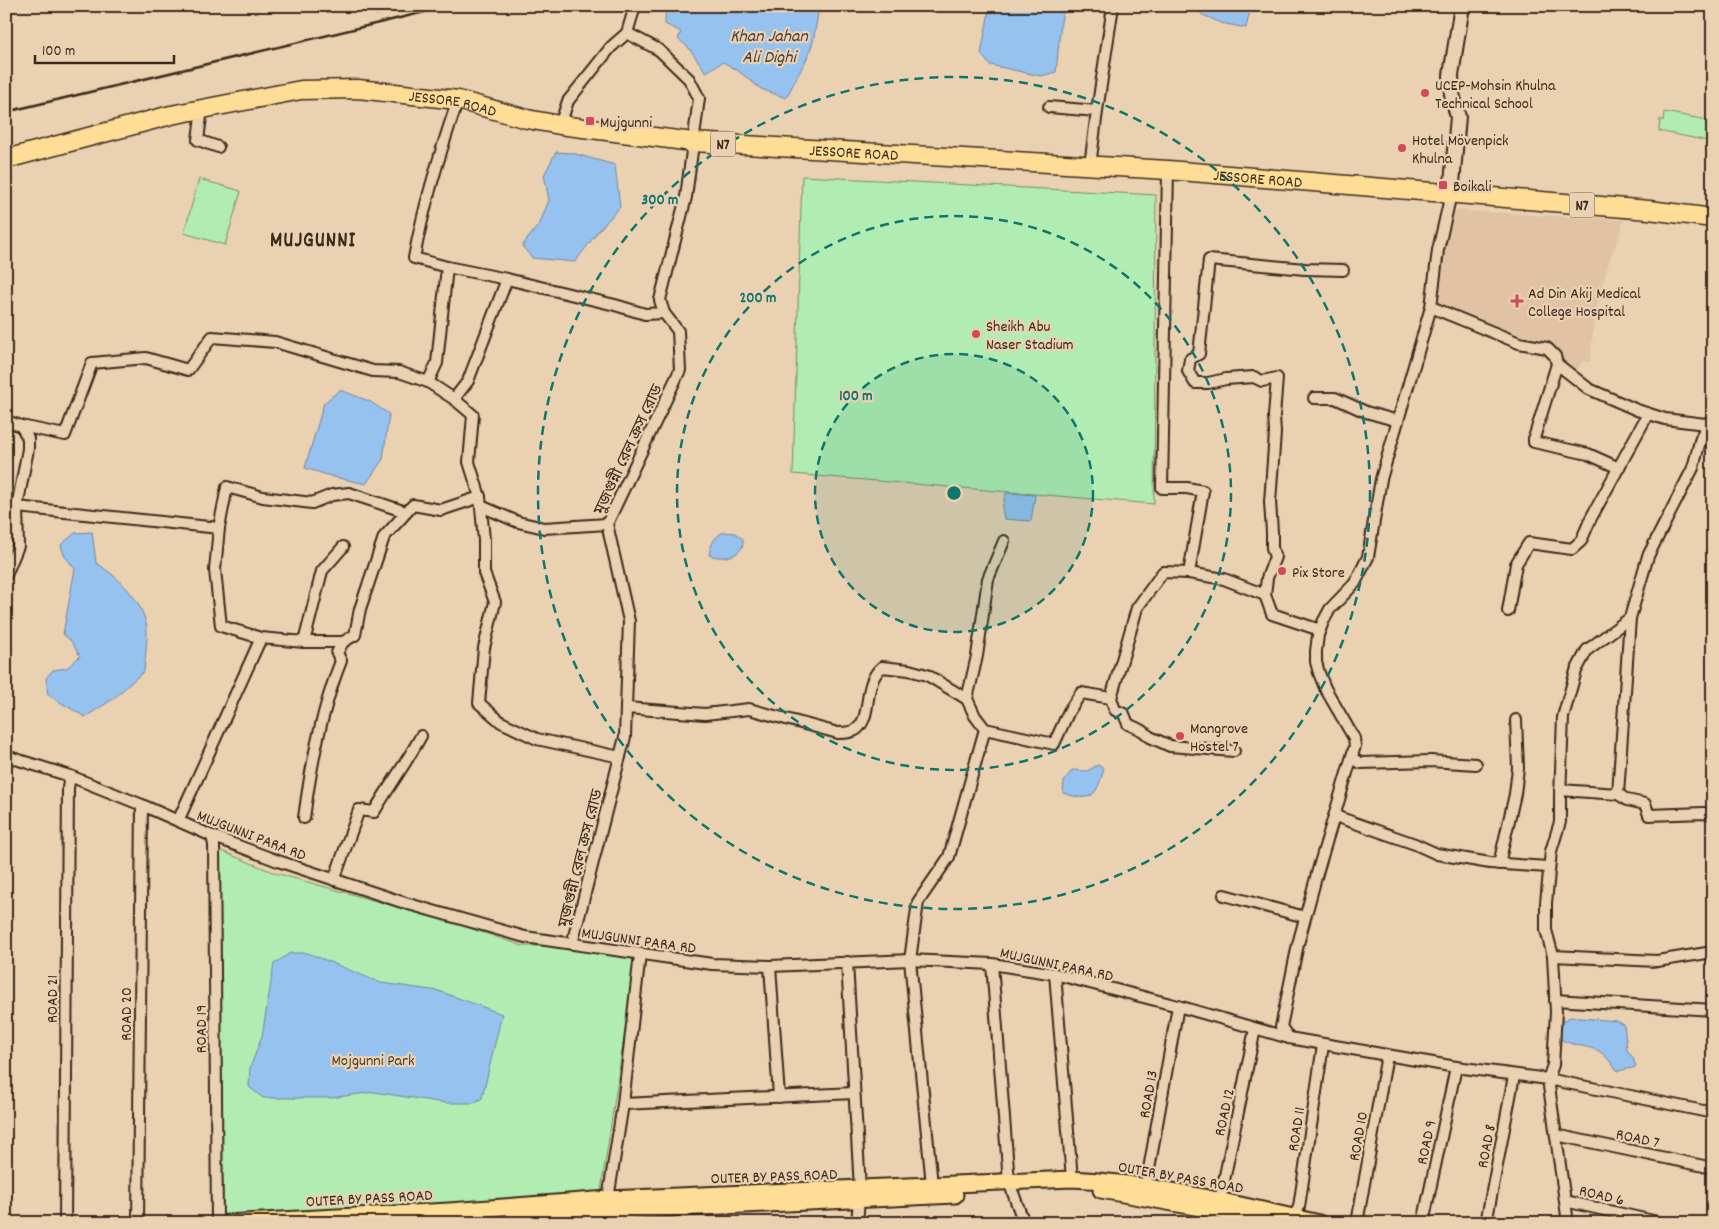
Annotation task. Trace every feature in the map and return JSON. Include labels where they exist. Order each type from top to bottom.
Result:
[{"type":"highway","name":"JESSORE ROAD","points":[[6,159],[171,115],[301,90],[358,89],[458,100],[560,126],[693,142],[1168,170],[1649,210],[1713,218]]},
{"type":"main road","points":[[1451,194],[1458,117],[1452,94],[1451,75],[1462,6]]},
{"type":"main road","name":"OUTER BY PASS ROAD","points":[[388,1223],[450,1221],[860,1194],[1010,1187],[1072,1179],[1109,1180],[1146,1186],[1220,1200],[1319,1223]]},
{"type":"main road","name":"OUTER BY PASS ROAD","points":[[860,1194],[932,1185],[1108,1191],[1274,1223]]},
{"type":"main road","name":"OUTER BY PASS ROAD","points":[[226,1223],[449,1211],[608,1211]]},
{"type":"street","points":[[560,126],[568,101],[611,47],[626,33],[635,6]]},
{"type":"street","points":[[1090,166],[1113,6]]},
{"type":"street","points":[[458,100],[438,159],[422,216],[414,258],[447,267],[507,278],[645,314],[664,313],[660,300],[686,197],[699,98],[689,79],[659,50],[626,33]]},
{"type":"street","points":[[1049,107],[1097,111]]},
{"type":"street","points":[[202,109],[198,140],[218,147]]},
{"type":"street","points":[[1168,170],[1162,488],[1187,488],[1202,491],[1189,573]]},
{"type":"street","points":[[1289,1038],[1281,1027],[1298,944],[1334,816],[1353,759],[1355,746],[1354,738],[1325,688],[1316,662],[1320,630],[1330,609],[1355,584],[1368,557],[1381,479],[1431,307],[1438,250],[1451,194]]},
{"type":"street","points":[[1320,630],[1272,614],[1265,595],[1267,578],[1275,557],[1272,548],[1270,502],[1277,378],[1262,381],[1254,377],[1226,379],[1195,384],[1188,371],[1190,359],[1198,354],[1209,260],[1305,269],[1343,270]]},
{"type":"street","points":[[428,382],[437,363],[447,267]]},
{"type":"street","points":[[454,399],[468,381],[507,278]]},
{"type":"street","points":[[1431,307],[1519,344],[1547,348],[1555,356],[1557,364],[1534,442],[1588,454],[1619,468]]},
{"type":"street","name":"মুজগুন্নী রেল ক্রস রোড","points":[[572,944],[625,737],[629,621],[607,524],[680,370],[678,331],[664,313]]},
{"type":"street","points":[[6,421],[65,435],[92,363],[146,358],[188,370],[212,337],[275,342],[374,371],[399,372],[428,382],[454,399],[473,415],[468,462],[480,501],[484,540],[484,573],[495,602],[484,648],[479,703],[501,722],[537,738],[620,757]]},
{"type":"street","points":[[1557,364],[1589,389],[1648,414],[1665,419],[1710,424],[1700,441],[1693,468],[1648,556],[1630,618],[1618,794]]},
{"type":"street","points":[[1314,398],[1335,398],[1366,412],[1398,421]]},
{"type":"street","points":[[1508,611],[1516,564],[1528,543],[1572,549],[1580,541],[1590,518],[1648,414]]},
{"type":"street","points":[[6,575],[18,546],[17,507],[28,443],[28,438],[21,426]]},
{"type":"street","points":[[406,512],[349,493],[332,495],[312,503],[263,497],[227,487],[219,528],[215,570],[221,626],[261,638],[304,642],[343,642],[355,635],[360,609],[384,537],[413,505],[441,510],[480,501],[518,522],[544,528],[607,524]]},
{"type":"street","points":[[17,507],[219,528]]},
{"type":"street","points":[[967,699],[977,656],[988,579],[1004,541]]},
{"type":"street","points":[[304,642],[322,571],[343,547]]},
{"type":"street","points":[[1234,752],[1170,746],[1150,738],[1143,731],[1128,724],[1124,714],[1115,710],[1111,698],[1137,608],[1163,572],[1189,573],[1224,579],[1265,595]]},
{"type":"street","points":[[1568,1223],[1548,1079],[1553,1065],[1555,1000],[1553,956],[1546,930],[1548,867],[1550,851],[1560,822],[1564,717],[1576,671],[1587,650],[1630,618]]},
{"type":"street","points":[[178,821],[261,638]]},
{"type":"street","points":[[304,818],[310,774],[325,707],[341,662],[337,653],[343,642]]},
{"type":"street","points":[[626,708],[705,714],[749,709],[838,733],[848,733],[857,729],[863,720],[870,684],[882,667],[908,670],[927,675],[967,699],[975,716],[985,729],[1054,744],[1069,712],[1081,693],[1111,698]]},
{"type":"street","points":[[1499,864],[1515,794],[1518,768],[1516,720]]},
{"type":"street","points":[[932,1185],[910,960],[918,902],[949,857],[985,729]]},
{"type":"street","points":[[334,880],[359,810],[374,812],[392,782],[407,762],[421,736]]},
{"type":"street","name":"MUJGUNNI PARA RD","points":[[6,756],[70,776],[212,836],[278,861],[405,903],[525,937],[712,964],[770,966],[910,960],[992,964],[1055,974],[1178,1006],[1289,1038],[1456,1067],[1548,1079],[1713,1113]]},
{"type":"street","points":[[1353,759],[1361,763],[1430,761],[1476,764]]},
{"type":"street","name":"ROAD 21","points":[[64,1223],[68,788],[70,776]]},
{"type":"street","points":[[1560,790],[1618,794],[1627,800],[1645,804],[1649,815],[1704,812],[1713,814]]},
{"type":"street","name":"ROAD 20","points":[[138,1223],[142,805]]},
{"type":"street","points":[[1334,816],[1437,854],[1472,861],[1548,867]]},
{"type":"street","name":"ROAD 19","points":[[212,836],[214,855],[217,1223]]},
{"type":"street","points":[[1224,895],[1305,917]]},
{"type":"street","points":[[1553,956],[1657,961],[1713,952]]},
{"type":"street","points":[[608,1211],[623,1104],[640,954]]},
{"type":"street","points":[[847,962],[860,1194],[857,1223]]},
{"type":"street","points":[[992,964],[1010,1187],[1024,1223]]},
{"type":"street","points":[[770,966],[779,1097]]},
{"type":"street","points":[[1055,974],[1072,1179]]},
{"type":"street","points":[[1555,1000],[1713,1010]]},
{"type":"street","name":"ROAD 13","points":[[1146,1186],[1178,1006]]},
{"type":"street","name":"ROAD 12","points":[[1220,1200],[1255,1029]]},
{"type":"street","name":"ROAD 11","points":[[1294,1217],[1299,1207],[1323,1045]]},
{"type":"street","name":"ROAD 10","points":[[1358,1223],[1387,1055]]},
{"type":"street","name":"ROAD 9","points":[[1423,1223],[1456,1067]]},
{"type":"street","name":"ROAD 8","points":[[1486,1223],[1514,1076]]},
{"type":"street","points":[[623,1104],[854,1093]]},
{"type":"street","name":"ROAD 7","points":[[1556,1135],[1713,1168]]},
{"type":"street","name":"ROAD 6","points":[[1565,1201],[1662,1223]]},
{"type":"shaded area","name":"Ad Din Akij Medical College Hospital","points":[[1451,210],[1623,220],[1621,232],[1610,258],[1602,285],[1594,319],[1590,362],[1581,361],[1574,382],[1556,374],[1553,361],[1434,317],[1442,252]]},
{"type":"green space","points":[[1664,112],[1713,121],[1713,142],[1659,131],[1660,119],[1663,121]]},
{"type":"green space","name":"Sheikh Abu Naser Stadium","points":[[802,176],[1156,195],[1154,504],[793,474]]},
{"type":"green space","points":[[199,179],[241,191],[225,245],[184,233]]},
{"type":"green space","name":"Mojgunni Park","points":[[219,850],[275,873],[455,923],[523,946],[571,946],[636,958],[600,1197],[220,1221]]},
{"type":"water","name":"Khan Jahan Ali Dighi","points":[[666,6],[818,6],[819,8],[813,42],[807,58],[786,98],[761,89],[737,70],[723,62],[706,72],[688,47],[678,39],[681,32],[665,24]]},
{"type":"water","points":[[990,6],[1064,6],[1056,72],[1041,76],[990,65],[981,54]]},
{"type":"water","points":[[1199,6],[1251,6],[1246,28],[1221,23],[1201,14]]},
{"type":"water","points":[[556,152],[572,153],[615,165],[620,207],[599,230],[575,262],[532,258],[522,246],[540,223],[549,200],[544,175]]},
{"type":"water","points":[[340,390],[369,401],[389,414],[383,459],[366,484],[305,468],[324,403]]},
{"type":"water","points":[[1006,493],[1035,495],[1031,521],[1004,519],[1002,508]]},
{"type":"water","points":[[92,532],[96,563],[114,576],[130,592],[142,611],[147,637],[144,671],[113,699],[85,717],[48,695],[46,678],[53,670],[67,668],[80,656],[71,641],[63,634],[75,569],[64,555],[61,545],[75,533]]},
{"type":"water","points":[[724,532],[735,533],[743,539],[743,545],[740,550],[732,556],[726,557],[709,555],[713,542],[717,536]]},
{"type":"water","points":[[1098,765],[1104,769],[1098,786],[1092,795],[1081,797],[1063,793],[1064,782],[1072,770],[1087,771]]},
{"type":"water","points":[[290,953],[308,953],[381,983],[439,991],[502,1014],[482,1098],[474,1103],[445,1103],[374,1092],[331,1098],[263,1098],[249,1087],[250,1068],[262,1036],[274,964]]},
{"type":"water","points":[[1570,1017],[1617,1021],[1624,1025],[1627,1050],[1633,1058],[1636,1067],[1618,1071],[1599,1051],[1560,1039],[1560,1023]]},
{"type":"railway","points":[[6,112],[450,6]]},
{"type":"place","name":"UCEP-Mohsin Khulna Technical School","points":[[1425,93]]},
{"type":"place","name":"Mujgunni","points":[[590,121]]},
{"type":"place","name":"Hotel Mövenpick Khulna","points":[[1402,148]]},
{"type":"place","name":"Boikali","points":[[1443,185]]},
{"type":"place","name":"Ad Din Akij Medical College Hospital","points":[[1517,301]]},
{"type":"place","name":"Sheikh Abu Naser Stadium","points":[[976,334]]},
{"type":"place","name":"Pix Store","points":[[1282,571]]},
{"type":"place","name":"Mangrove Hostel 7","points":[[1180,736]]},
{"type":"district","name":"MUJGUNNI","points":[[313,239]]}]
